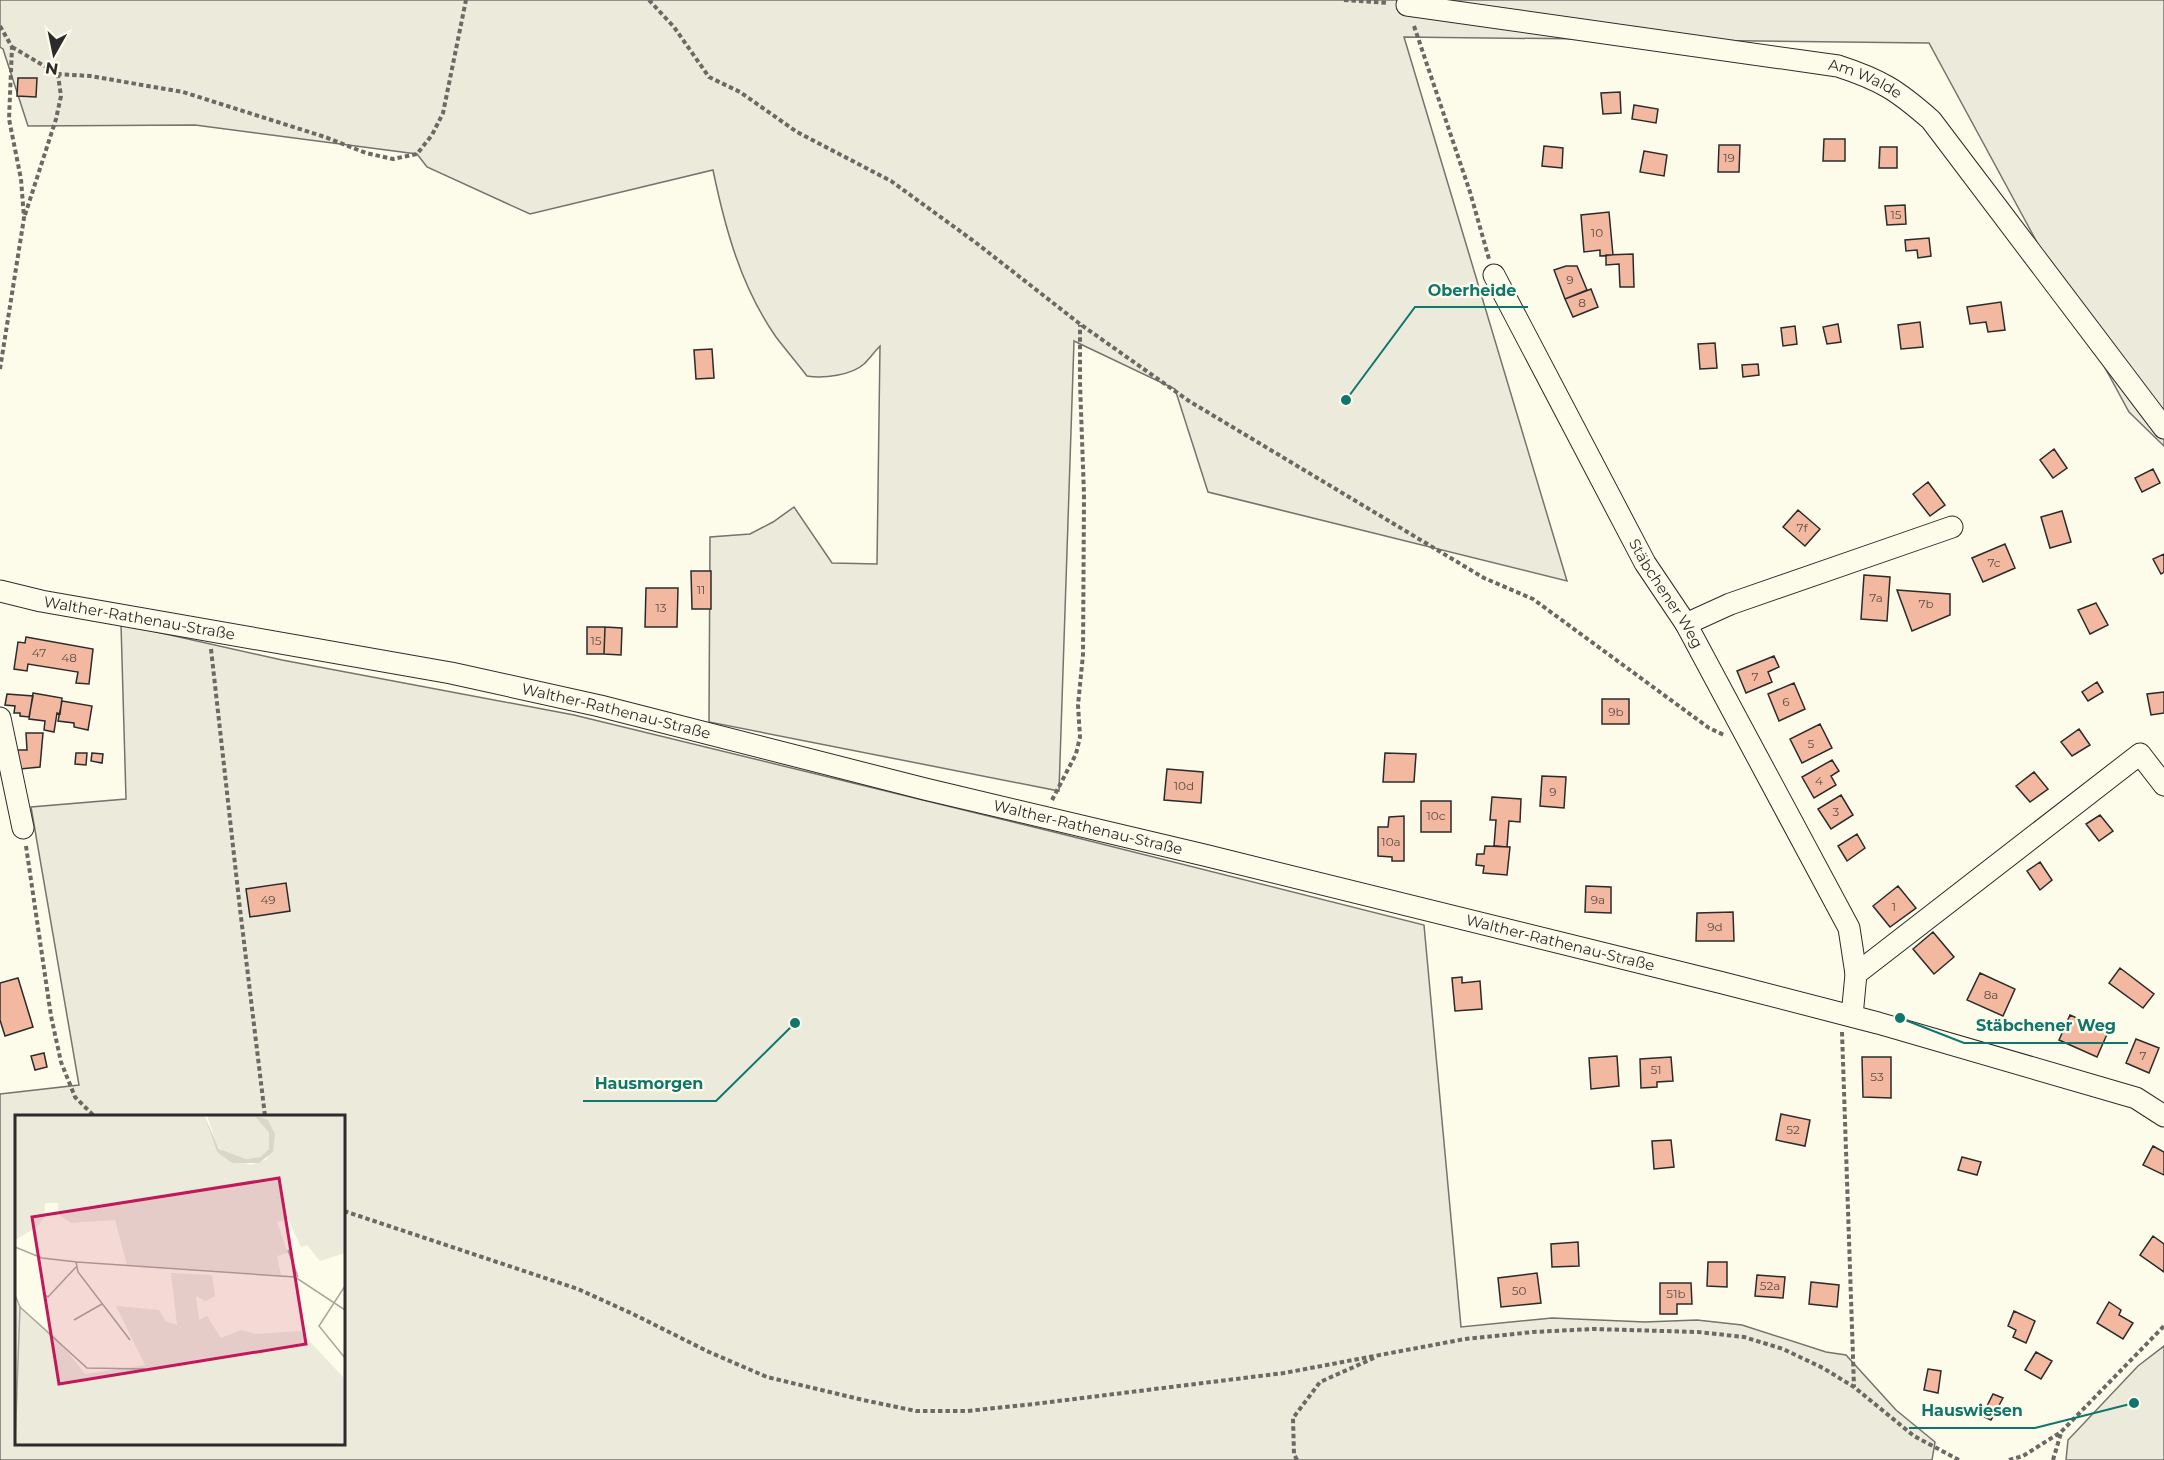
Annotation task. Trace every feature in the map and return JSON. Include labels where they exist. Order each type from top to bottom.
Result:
[{"type":"street","name":"Am Walde","points":[[1407,5],[1838,66],[1872,77],[1901,93],[1931,120],[2164,428]]},
{"type":"street","name":"Stäbchener Weg","points":[[1494,275],[1512,314],[1645,563],[1686,624],[1849,928],[1856,974],[1848,1015]]},
{"type":"street","points":[[1686,624],[1730,604],[1952,527]]},
{"type":"street","name":"Walther-Rathenau-Straße","points":[[0,591],[41,601],[451,673],[600,706],[1048,818],[1569,944],[1848,1015],[2136,1098],[2164,1116]]},
{"type":"street","points":[[0,718],[23,828]]},
{"type":"street","points":[[1856,974],[2140,754],[2164,785]]},
{"type":"path","points":[[0,26],[12,47],[58,74],[90,76],[183,92],[325,137],[366,153],[393,159],[417,154],[432,135],[443,114],[466,0]]},
{"type":"path","points":[[649,0],[674,27],[709,77],[740,92],[797,132],[891,182],[975,242],[1080,324],[1199,407],[1484,578],[1533,599],[1709,728],[1755,751]]},
{"type":"path","points":[[1344,0],[1407,5],[1470,192],[1494,275]]},
{"type":"path","points":[[12,47],[9,119],[21,179],[24,218]]},
{"type":"path","points":[[0,369],[24,218],[56,119],[61,96],[58,74]]},
{"type":"path","points":[[1048,818],[1053,799],[1076,754],[1080,737],[1078,705],[1083,655],[1084,495],[1080,324]]},
{"type":"path","points":[[209,631],[265,1115]]},
{"type":"path","points":[[23,828],[51,1016],[61,1062],[75,1097],[93,1115]]},
{"type":"path","points":[[1848,1015],[1842,1036],[1854,1387]]},
{"type":"path","points":[[345,1211],[578,1289],[767,1377],[863,1401],[916,1411],[967,1411],[1284,1373],[1465,1339],[1533,1332],[1594,1329],[1698,1332],[1744,1337],[1783,1349],[1823,1368],[1854,1387],[1914,1436],[1959,1460]]},
{"type":"path","points":[[2009,1460],[2023,1456],[2061,1432],[2164,1326]]},
{"type":"path","points":[[1297,1460],[1294,1454],[1293,1418],[1320,1382],[1380,1355]]},
{"type":"path","points":[[2053,1460],[2061,1432]]},
{"type":"shaded area","points":[[0,0],[2164,0],[2164,446],[2129,412],[1929,43],[1404,37],[1567,581],[1208,492],[1175,389],[1074,341],[1059,791],[709,722],[710,537],[750,534],[773,522],[794,507],[832,563],[877,564],[880,346],[864,364],[852,371],[829,376],[807,376],[776,337],[753,298],[729,235],[713,170],[530,214],[427,167],[417,154],[195,125],[28,126],[3,49],[0,47]]},
{"type":"shaded area","points":[[121,624],[282,660],[574,715],[1424,925],[1461,1327],[1552,1318],[1645,1322],[1697,1320],[1742,1325],[1826,1352],[1846,1355],[1896,1410],[1935,1442],[1932,1460],[0,1460],[0,1094],[79,1085],[31,807],[126,799]]},
{"type":"shaded area","points":[[2164,1346],[2164,1460],[2066,1460],[2068,1440],[2138,1366]]},
{"type":"building","points":[[18,78],[37,78],[36,97],[17,96]]},
{"type":"building","points":[[1620,92],[1621,113],[1603,114],[1601,93]]},
{"type":"building","points":[[1634,105],[1658,109],[1656,123],[1632,119]]},
{"type":"building","points":[[1824,139],[1845,139],[1845,161],[1823,161]]},
{"type":"building","points":[[1719,145],[1740,145],[1739,172],[1718,172]]},
{"type":"building","points":[[1544,146],[1563,148],[1562,168],[1542,166]]},
{"type":"building","points":[[1880,147],[1897,147],[1897,168],[1879,168]]},
{"type":"building","points":[[1644,151],[1667,155],[1664,176],[1640,172]]},
{"type":"building","points":[[1905,205],[1906,224],[1887,225],[1885,206]]},
{"type":"building","points":[[1609,212],[1613,255],[1600,256],[1600,250],[1584,252],[1581,215]]},
{"type":"building","points":[[1929,238],[1931,256],[1918,258],[1917,250],[1906,251],[1905,240]]},
{"type":"building","points":[[1633,254],[1634,287],[1620,287],[1619,264],[1606,265],[1606,255]]},
{"type":"building","points":[[1566,266],[1577,266],[1587,290],[1565,299],[1554,270]]},
{"type":"building","points":[[1591,289],[1598,307],[1573,317],[1565,299]]},
{"type":"building","points":[[2001,302],[2005,330],[1988,332],[1986,322],[1970,324],[1967,307]]},
{"type":"building","points":[[1920,322],[1923,347],[1901,349],[1898,325]]},
{"type":"building","points":[[1838,324],[1841,342],[1827,344],[1823,327]]},
{"type":"building","points":[[1795,326],[1797,344],[1783,346],[1781,328]]},
{"type":"building","points":[[1715,343],[1717,368],[1700,369],[1698,344]]},
{"type":"building","points":[[712,349],[714,378],[696,379],[694,350]]},
{"type":"building","points":[[1758,364],[1759,375],[1743,377],[1742,365]]},
{"type":"building","points":[[2054,449],[2067,468],[2053,478],[2040,460]]},
{"type":"building","points":[[2153,469],[2160,483],[2142,492],[2135,478]]},
{"type":"building","points":[[1928,482],[1945,505],[1930,516],[1913,494]]},
{"type":"building","points":[[1798,510],[1820,529],[1805,546],[1783,527]]},
{"type":"building","points":[[2062,511],[2071,542],[2050,548],[2041,517]]},
{"type":"building","points":[[2005,544],[2015,568],[1983,582],[1972,558]]},
{"type":"building","points":[[2164,554],[2164,572],[2161,574],[2153,559]]},
{"type":"building","points":[[691,571],[711,571],[711,609],[692,609]]},
{"type":"building","points":[[1864,575],[1890,577],[1887,621],[1861,619]]},
{"type":"building","points":[[646,588],[678,588],[677,627],[645,627]]},
{"type":"building","points":[[1897,590],[1950,594],[1950,615],[1912,631]]},
{"type":"building","points":[[2096,603],[2108,625],[2090,634],[2078,610]]},
{"type":"building","points":[[587,627],[605,627],[604,654],[587,654]]},
{"type":"building","points":[[605,627],[622,628],[621,655],[604,654]]},
{"type":"building","points":[[26,637],[93,649],[89,684],[76,683],[78,672],[28,664],[27,671],[14,669],[18,642],[25,643]]},
{"type":"building","points":[[1774,656],[1779,667],[1768,672],[1772,682],[1746,693],[1737,671]]},
{"type":"building","points":[[2097,682],[2103,692],[2088,701],[2082,692]]},
{"type":"building","points":[[1794,683],[1805,709],[1779,721],[1768,694]]},
{"type":"building","points":[[2164,692],[2164,713],[2151,715],[2147,694]]},
{"type":"building","points":[[33,693],[62,698],[54,732],[44,730],[45,721],[29,719]]},
{"type":"building","points":[[7,694],[33,696],[29,717],[14,713],[15,706],[5,705]]},
{"type":"building","points":[[1602,699],[1629,699],[1629,724],[1602,724]]},
{"type":"building","points":[[62,701],[92,706],[88,730],[74,727],[74,723],[58,721]]},
{"type":"building","points":[[1820,724],[1832,748],[1802,763],[1790,739]]},
{"type":"building","points":[[2079,729],[2090,745],[2072,756],[2061,742]]},
{"type":"building","points":[[26,733],[43,733],[40,767],[20,769],[17,750],[27,750]]},
{"type":"building","points":[[76,753],[87,753],[86,765],[75,764]]},
{"type":"building","points":[[92,753],[103,754],[102,763],[91,761]]},
{"type":"building","points":[[1385,753],[1416,754],[1414,782],[1383,782]]},
{"type":"building","points":[[1832,760],[1839,771],[1831,776],[1836,785],[1814,798],[1802,777]]},
{"type":"building","points":[[1167,769],[1203,772],[1201,803],[1164,800]]},
{"type":"building","points":[[2034,772],[2048,789],[2030,802],[2016,786]]},
{"type":"building","points":[[1542,776],[1566,777],[1564,808],[1540,806]]},
{"type":"building","points":[[1841,795],[1853,815],[1831,829],[1818,809]]},
{"type":"building","points":[[1492,797],[1521,799],[1520,822],[1509,821],[1507,847],[1494,846],[1496,820],[1490,820]]},
{"type":"building","points":[[1421,801],[1451,801],[1451,832],[1421,832]]},
{"type":"building","points":[[2100,815],[2113,831],[2099,841],[2086,824]]},
{"type":"building","points":[[1404,816],[1404,861],[1392,861],[1392,857],[1378,856],[1378,827],[1388,827],[1389,817]]},
{"type":"building","points":[[1857,834],[1865,848],[1847,861],[1838,846]]},
{"type":"building","points":[[1485,846],[1510,847],[1507,875],[1483,873],[1484,866],[1476,865],[1477,854],[1484,854]]},
{"type":"building","points":[[2040,862],[2052,880],[2040,890],[2027,871]]},
{"type":"building","points":[[286,883],[290,911],[250,917],[246,889]]},
{"type":"building","points":[[1586,886],[1611,887],[1611,913],[1585,912]]},
{"type":"building","points":[[1898,886],[1916,908],[1890,927],[1873,906]]},
{"type":"building","points":[[1733,912],[1734,941],[1696,941],[1697,913]]},
{"type":"building","points":[[1933,932],[1954,957],[1934,974],[1913,949]]},
{"type":"building","points":[[2120,968],[2154,994],[2143,1008],[2109,983]]},
{"type":"building","points":[[1980,973],[2015,989],[2003,1016],[1967,1000]]},
{"type":"building","points":[[1462,977],[1462,983],[1480,981],[1482,1009],[1455,1011],[1452,978]]},
{"type":"building","points":[[18,978],[33,1027],[5,1036],[0,1020],[0,983]]},
{"type":"building","points":[[2070,1015],[2108,1032],[2097,1057],[2059,1040]]},
{"type":"building","points":[[2136,1039],[2159,1048],[2149,1073],[2126,1063]]},
{"type":"building","points":[[44,1053],[47,1067],[35,1070],[31,1056]]},
{"type":"building","points":[[1617,1056],[1619,1086],[1591,1089],[1589,1058]]},
{"type":"building","points":[[1671,1057],[1673,1081],[1657,1082],[1657,1087],[1641,1088],[1640,1059]]},
{"type":"building","points":[[1862,1057],[1891,1057],[1891,1098],[1863,1097]]},
{"type":"building","points":[[1781,1114],[1810,1120],[1805,1146],[1776,1140]]},
{"type":"building","points":[[1671,1140],[1674,1167],[1654,1169],[1652,1141]]},
{"type":"building","points":[[2153,1146],[2164,1152],[2164,1175],[2143,1165]]},
{"type":"building","points":[[1962,1157],[1981,1162],[1977,1175],[1958,1170]]},
{"type":"building","points":[[2153,1236],[2164,1244],[2164,1272],[2140,1255]]},
{"type":"building","points":[[1578,1242],[1579,1266],[1552,1267],[1551,1244]]},
{"type":"building","points":[[1708,1262],[1727,1262],[1727,1287],[1707,1286]]},
{"type":"building","points":[[1537,1273],[1541,1303],[1501,1307],[1498,1278]]},
{"type":"building","points":[[1757,1275],[1785,1277],[1783,1298],[1755,1296]]},
{"type":"building","points":[[1811,1282],[1839,1285],[1837,1307],[1809,1304]]},
{"type":"building","points":[[1660,1283],[1691,1283],[1692,1304],[1677,1304],[1677,1314],[1660,1314]]},
{"type":"building","points":[[2109,1302],[2121,1310],[2119,1315],[2133,1323],[2123,1339],[2097,1323]]},
{"type":"building","points":[[2014,1311],[2035,1321],[2026,1343],[2013,1337],[2016,1330],[2008,1326]]},
{"type":"building","points":[[2036,1352],[2052,1361],[2041,1379],[2025,1370]]},
{"type":"building","points":[[1928,1369],[1941,1371],[1938,1393],[1924,1390]]},
{"type":"building","points":[[1993,1394],[2003,1398],[1991,1420],[1982,1416]]},
{"type":"place","name":"Oberheide","points":[[1346,400]]},
{"type":"place","name":"Stäbchener Weg","points":[[1900,1018]]},
{"type":"place","name":"Hausmorgen","points":[[795,1023]]},
{"type":"place","name":"Hauswiesen","points":[[2134,1403]]}]
